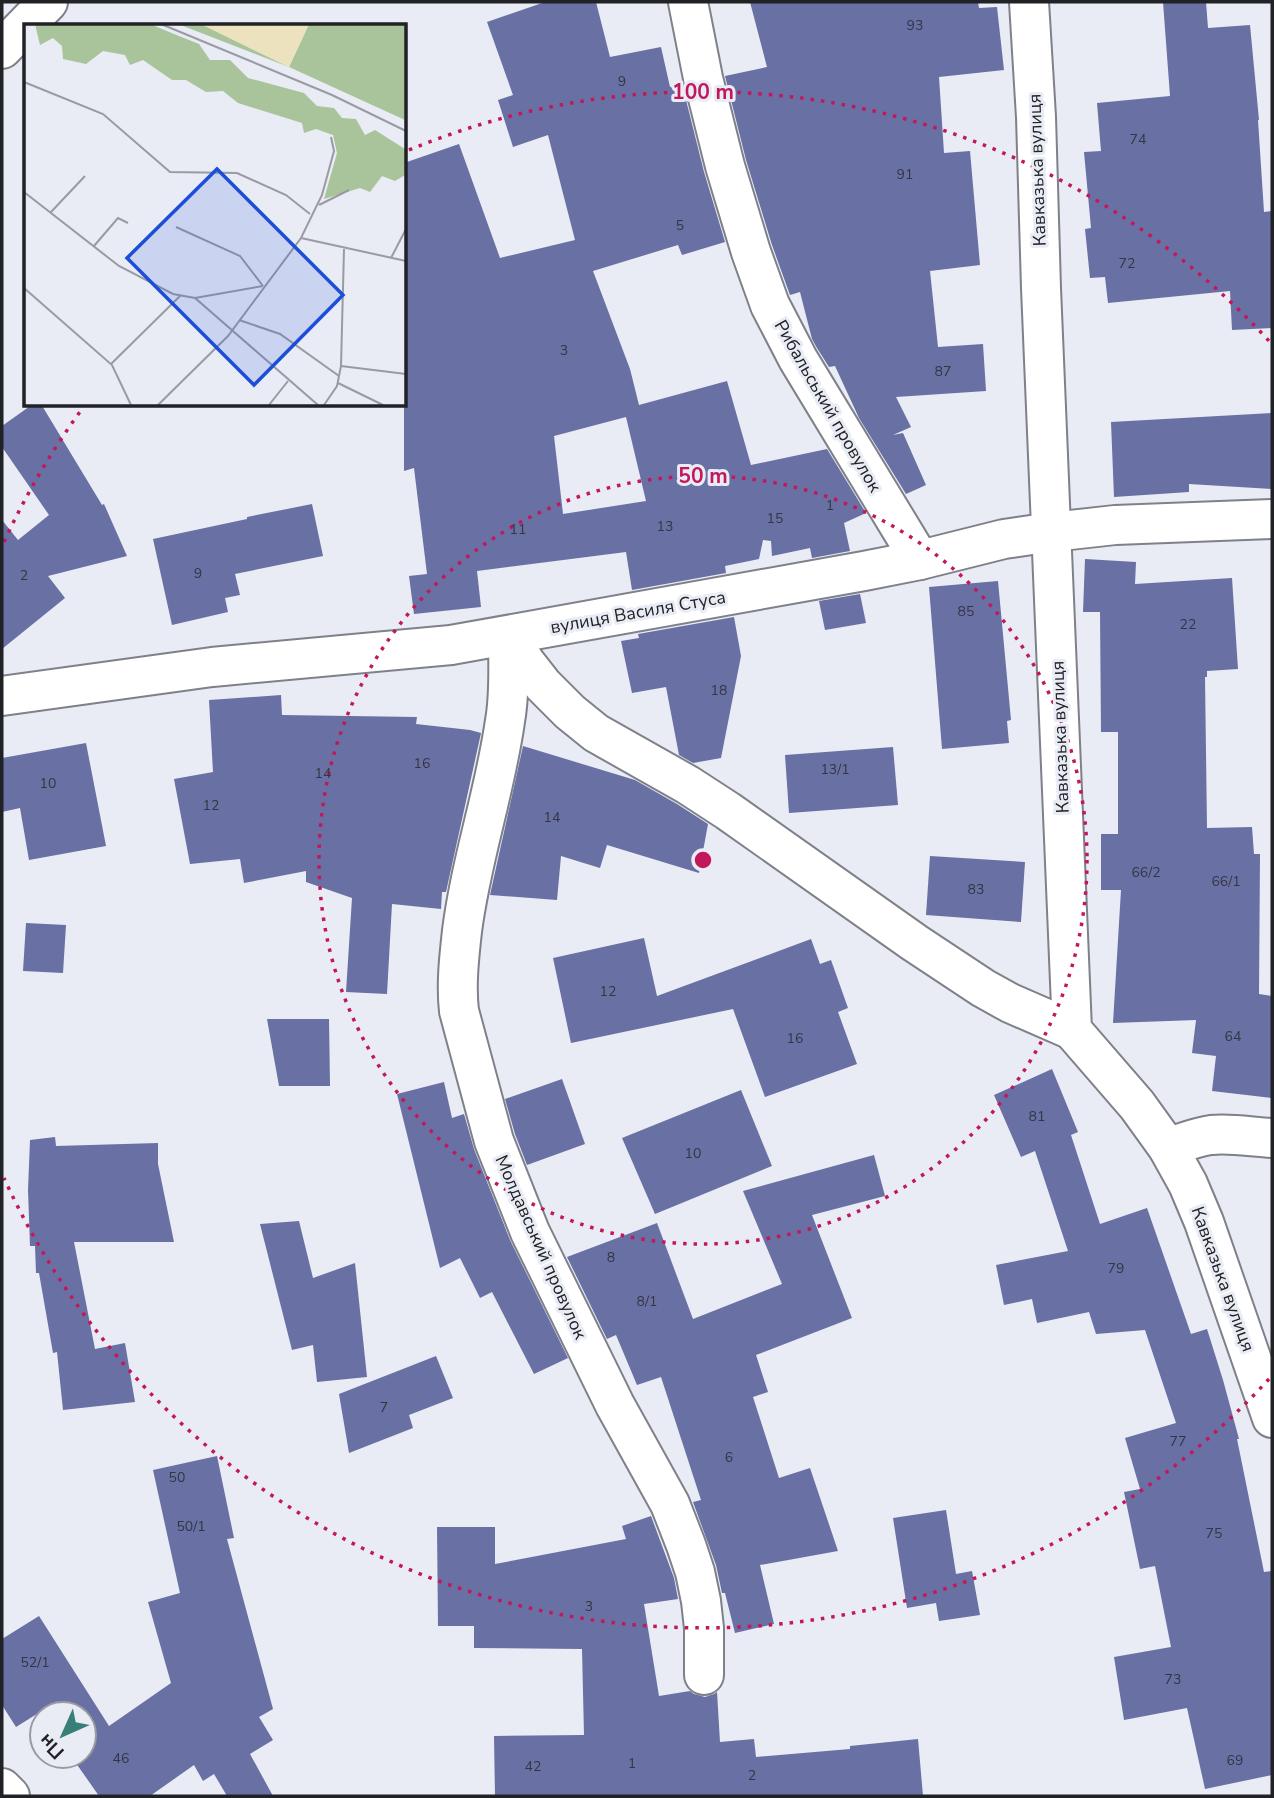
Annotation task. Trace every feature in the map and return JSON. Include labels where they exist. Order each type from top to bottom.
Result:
[{"type":"street","points":[[26,24],[48,2]]},
{"type":"street","name":"Рибальський провулок","points":[[688,2],[725,166],[770,305],[798,359],[920,560]]},
{"type":"street","name":"Кавказька вулиця","points":[[1029,2],[1036,117],[1072,1030],[1137,1105],[1168,1148],[1188,1184],[1204,1222],[1272,1418]]},
{"type":"street","points":[[2,49],[24,27]]},
{"type":"street","name":"вулиця Василя Стуса","points":[[2,696],[212,667],[403,650],[508,636],[920,560],[1004,540],[1052,532],[1115,525],[1272,519]]},
{"type":"street","points":[[508,636],[542,685],[596,733],[728,811],[973,982],[1010,1003],[1072,1030]]},
{"type":"street","name":"Молдавський провулок","points":[[508,636],[507,705],[497,765],[482,823],[464,915],[457,993],[459,1011],[494,1142],[530,1232],[615,1405],[670,1504],[686,1545],[701,1601],[704,1675]]},
{"type":"street","points":[[1168,1148],[1209,1135],[1272,1138]]},
{"type":"street","points":[[2,1788],[10,1796]]},
{"type":"building","points":[[545,2],[596,2],[610,57],[661,47],[670,87],[682,84],[725,242],[682,255],[678,245],[593,271],[630,369],[639,405],[727,381],[751,465],[827,449],[866,513],[844,523],[850,551],[812,558],[810,548],[772,556],[771,541],[763,540],[759,559],[725,566],[726,573],[632,590],[626,552],[477,571],[481,607],[414,614],[409,576],[427,574],[414,468],[404,471],[406,162],[459,144],[500,258],[575,240],[548,135],[513,147],[498,100],[513,95],[487,22]],"holes":[[[626,417],[646,501],[563,514],[554,436]]]},
{"type":"building","points":[[750,2],[978,2],[979,8],[997,7],[1004,70],[939,77],[944,153],[970,151],[980,265],[930,271],[938,347],[983,344],[986,391],[896,397],[911,427],[893,435],[903,433],[926,485],[906,494],[859,418],[835,366],[829,367],[812,339],[800,292],[790,295],[772,245],[746,160],[725,76],[767,67]]},
{"type":"building","points":[[1163,2],[1206,2],[1208,28],[1250,25],[1264,212],[1272,211],[1272,328],[1232,330],[1230,291],[1108,303],[1105,277],[1090,278],[1085,229],[1091,228],[1084,152],[1101,151],[1097,103],[1170,96]]},
{"type":"building","points":[[30,406],[42,406],[102,505],[104,504],[127,556],[48,576],[65,598],[2,649],[2,520],[18,540],[49,515],[2,447],[2,426]]},
{"type":"building","points":[[1272,413],[1272,489],[1189,484],[1189,492],[1114,497],[1111,422]]},
{"type":"building","points":[[312,504],[323,556],[235,574],[240,595],[225,598],[228,612],[172,625],[153,539]]},
{"type":"building","points":[[1085,559],[1136,562],[1135,584],[1232,578],[1238,669],[1207,671],[1205,677],[1207,828],[1252,827],[1254,854],[1260,854],[1259,994],[1272,996],[1272,1098],[1212,1091],[1216,1056],[1192,1053],[1196,1020],[1113,1023],[1121,890],[1101,890],[1101,834],[1118,834],[1118,732],[1101,732],[1100,612],[1083,612]]},
{"type":"building","points":[[998,581],[1011,720],[1007,721],[1009,743],[942,749],[929,587]]},
{"type":"building","points":[[860,594],[866,623],[825,630],[819,601]]},
{"type":"building","points":[[734,617],[741,656],[721,758],[693,763],[679,755],[666,687],[632,693],[621,641],[639,638],[638,634]]},
{"type":"building","points":[[281,695],[282,715],[417,717],[416,724],[481,733],[446,892],[442,892],[441,909],[392,904],[387,994],[346,992],[352,898],[306,882],[306,871],[244,883],[240,859],[190,864],[174,779],[213,772],[209,700]]},
{"type":"building","points":[[86,743],[106,846],[29,860],[20,808],[2,812],[2,758]]},
{"type":"building","points":[[523,746],[635,780],[708,824],[699,873],[607,845],[600,868],[561,856],[557,900],[490,895]]},
{"type":"building","points":[[893,747],[898,805],[789,813],[785,755]]},
{"type":"building","points":[[930,856],[1025,862],[1021,922],[926,915]]},
{"type":"building","points":[[26,923],[66,925],[63,973],[23,971]]},
{"type":"building","points":[[644,938],[657,996],[811,939],[820,964],[831,960],[848,1008],[838,1012],[857,1064],[765,1097],[733,1009],[571,1043],[553,958]]},
{"type":"building","points":[[267,1019],[329,1019],[330,1086],[279,1086]]},
{"type":"building","points":[[1052,1069],[1078,1132],[1071,1135],[1100,1224],[1147,1208],[1191,1334],[1207,1329],[1223,1380],[1239,1439],[1264,1572],[1272,1571],[1272,1775],[1205,1789],[1187,1708],[1124,1720],[1114,1657],[1171,1647],[1155,1566],[1140,1569],[1124,1492],[1140,1489],[1125,1438],[1176,1423],[1145,1330],[1096,1334],[1089,1312],[1037,1323],[1032,1299],[1004,1305],[996,1265],[1068,1251],[1035,1151],[1021,1157],[994,1095]]},
{"type":"building","points":[[562,1079],[585,1144],[527,1165],[505,1099]]},
{"type":"building","points":[[444,1082],[452,1118],[464,1114],[474,1149],[510,1240],[568,1358],[534,1374],[492,1292],[480,1298],[460,1258],[440,1268],[397,1094]]},
{"type":"building","points":[[741,1090],[772,1166],[655,1214],[622,1138]]},
{"type":"building","points":[[55,1137],[56,1146],[158,1143],[158,1164],[174,1242],[74,1242],[95,1349],[125,1343],[135,1402],[63,1410],[57,1352],[53,1353],[39,1273],[36,1273],[35,1246],[30,1246],[28,1190],[30,1140]]},
{"type":"building","points":[[874,1155],[885,1196],[812,1215],[852,1318],[756,1355],[768,1392],[753,1397],[779,1478],[810,1468],[838,1551],[760,1565],[774,1624],[735,1633],[725,1593],[722,1593],[716,1565],[693,1502],[701,1500],[661,1377],[637,1385],[616,1335],[607,1339],[567,1257],[657,1223],[693,1319],[782,1284],[743,1191]]},
{"type":"building","points":[[299,1221],[313,1278],[355,1263],[367,1377],[317,1382],[313,1345],[292,1350],[260,1224]]},
{"type":"building","points":[[436,1356],[453,1398],[409,1415],[413,1428],[349,1453],[339,1394]]},
{"type":"building","points":[[217,1456],[234,1538],[227,1539],[273,1709],[259,1717],[273,1740],[250,1754],[273,1796],[227,1796],[214,1774],[203,1781],[194,1765],[150,1796],[99,1796],[81,1770],[98,1770],[98,1709],[109,1726],[171,1683],[148,1602],[180,1593],[153,1470]]},
{"type":"building","points":[[946,1510],[956,1574],[972,1571],[980,1615],[939,1621],[936,1603],[907,1608],[893,1518]]},
{"type":"building","points":[[651,1516],[674,1578],[678,1599],[644,1604],[659,1696],[690,1691],[705,1697],[717,1692],[720,1742],[754,1739],[756,1757],[850,1749],[850,1746],[918,1739],[923,1796],[495,1796],[494,1736],[584,1735],[582,1649],[474,1648],[474,1626],[438,1626],[437,1527],[495,1527],[495,1564],[626,1539],[622,1526]]},
{"type":"building","points":[[39,1616],[92,1700],[28,1700],[28,1720],[16,1727],[2,1705],[2,1639]]}]
